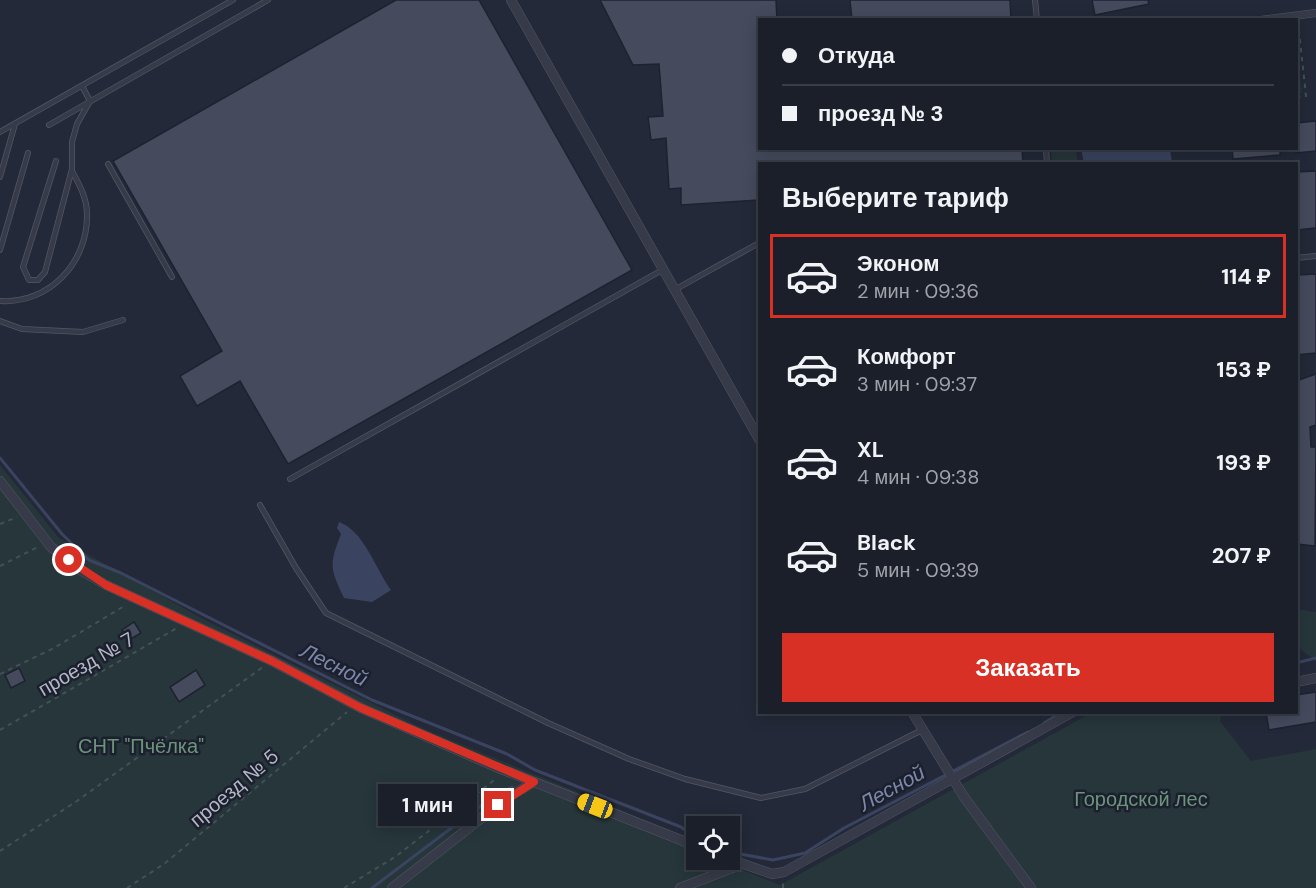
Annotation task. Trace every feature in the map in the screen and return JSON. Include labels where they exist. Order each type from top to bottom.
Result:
[{"type":"street","points":[[511,0],[758,437]]},
{"type":"street","points":[[1275,18],[1316,13]]},
{"type":"street","points":[[0,481],[27,512],[46,543],[80,570],[186,623],[272,661],[355,705],[507,771],[686,842]]},
{"type":"street","points":[[1298,682],[1316,678]]},
{"type":"street","points":[[913,714],[953,779],[1031,888]]},
{"type":"street","points":[[740,865],[772,874],[784,872],[1069,714]]},
{"type":"street","points":[[392,888],[510,796],[534,782]]},
{"type":"street","points":[[680,888],[727,870]]},
{"type":"lane","points":[[0,132],[233,0]]},
{"type":"lane","points":[[49,125],[268,0]]},
{"type":"lane","points":[[1035,0],[1037,18]]},
{"type":"lane","points":[[82,86],[90,101]]},
{"type":"lane","points":[[56,161],[24,267],[28,280],[38,280],[45,272],[72,169],[72,142],[77,124],[90,101]]},
{"type":"lane","points":[[0,177],[15,124]]},
{"type":"lane","points":[[0,250],[28,153]]},
{"type":"lane","points":[[108,164],[171,277]]},
{"type":"lane","points":[[0,301],[16,302],[35,298],[53,286],[67,272],[78,255],[85,235],[88,213],[84,196],[72,169]]},
{"type":"lane","points":[[676,289],[758,244]]},
{"type":"lane","points":[[1298,258],[1316,256]]},
{"type":"lane","points":[[290,479],[664,269]]},
{"type":"lane","points":[[0,321],[22,329],[83,332],[123,320]]},
{"type":"lane","points":[[260,505],[296,568],[326,613],[548,723],[629,759],[685,779],[760,798],[805,789],[922,730]]},
{"type":"path","points":[[1298,25],[1306,96],[1298,97]]},
{"type":"path","points":[[0,524],[27,512]]},
{"type":"path","points":[[0,567],[46,543]]},
{"type":"path","points":[[0,674],[54,648],[137,599]]},
{"type":"path","name":"проезд № 7","points":[[0,730],[186,623]]},
{"type":"path","points":[[0,851],[76,801],[272,661]]},
{"type":"path","name":"проезд № 5","points":[[127,888],[164,864],[355,705]]},
{"type":"path","points":[[344,888],[395,857],[507,771]]},
{"type":"green space","points":[[1298,56],[1302,93],[1298,94]]},
{"type":"green space","points":[[1051,150],[1076,150],[1078,162],[1052,162]]},
{"type":"green space","name":"СНТ \"Пчёлка\"","points":[[0,465],[59,538],[203,619],[422,728],[664,828],[686,841],[686,870],[740,869],[780,885],[1089,714],[1222,714],[1220,721],[1251,761],[1316,749],[1316,888],[0,888]]},
{"type":"green space","points":[[1298,609],[1316,612],[1316,661],[1298,648]]},
{"type":"water","points":[[1081,150],[1170,150],[1172,162],[1084,162]]},
{"type":"water","points":[[339,522],[355,533],[362,542],[391,590],[372,602],[344,598],[336,580],[333,560],[341,534],[337,528]]},
{"type":"building","points":[[396,0],[479,0],[632,270],[288,464],[240,381],[197,406],[180,376],[222,351],[113,161]]},
{"type":"building","points":[[600,0],[776,0],[777,18],[758,18],[758,150],[1022,150],[1023,162],[758,162],[758,200],[681,205],[681,188],[669,189],[666,138],[651,140],[648,117],[663,116],[659,64],[633,65]]},
{"type":"building","points":[[850,0],[1010,0],[1011,18],[852,18]]},
{"type":"building","points":[[1092,0],[1148,0],[1149,4],[1095,15]]},
{"type":"building","points":[[1316,121],[1316,151],[1296,153],[1298,123]]},
{"type":"building","points":[[1232,150],[1280,150],[1280,155],[1233,159]]},
{"type":"building","points":[[1316,171],[1316,228],[1298,230],[1298,172]]},
{"type":"building","points":[[1316,274],[1316,353],[1298,355],[1298,275]]},
{"type":"building","points":[[1316,374],[1316,425],[1310,427],[1311,447],[1316,447],[1315,546],[1298,544],[1298,380]]},
{"type":"building","points":[[134,622],[141,633],[129,640],[122,630]]},
{"type":"building","points":[[19,668],[25,681],[11,688],[5,675]]},
{"type":"building","points":[[196,670],[205,685],[179,702],[170,687]]},
{"type":"building","points":[[1316,692],[1316,722],[1269,730],[1266,714],[1298,714],[1298,695]]},
{"type":"waterway","name":"Лесной","points":[[0,458],[62,534],[89,560],[121,573],[372,700],[507,754],[535,770],[686,831]]},
{"type":"waterway","name":"Лесной","points":[[1298,662],[1316,658]]},
{"type":"waterway","name":"Лесной","points":[[1044,723],[1059,714]]},
{"type":"waterway","name":"Лесной","points":[[740,854],[773,860],[805,853],[844,828],[1028,732]]},
{"type":"waterway","points":[[372,888],[491,798],[512,787]]},
{"type":"route","points":[[69,560],[80,570],[106,585],[272,661],[361,708],[534,782],[498,805]]},
{"type":"park label","name":"Городской лес","points":[[1141,799]]}]
